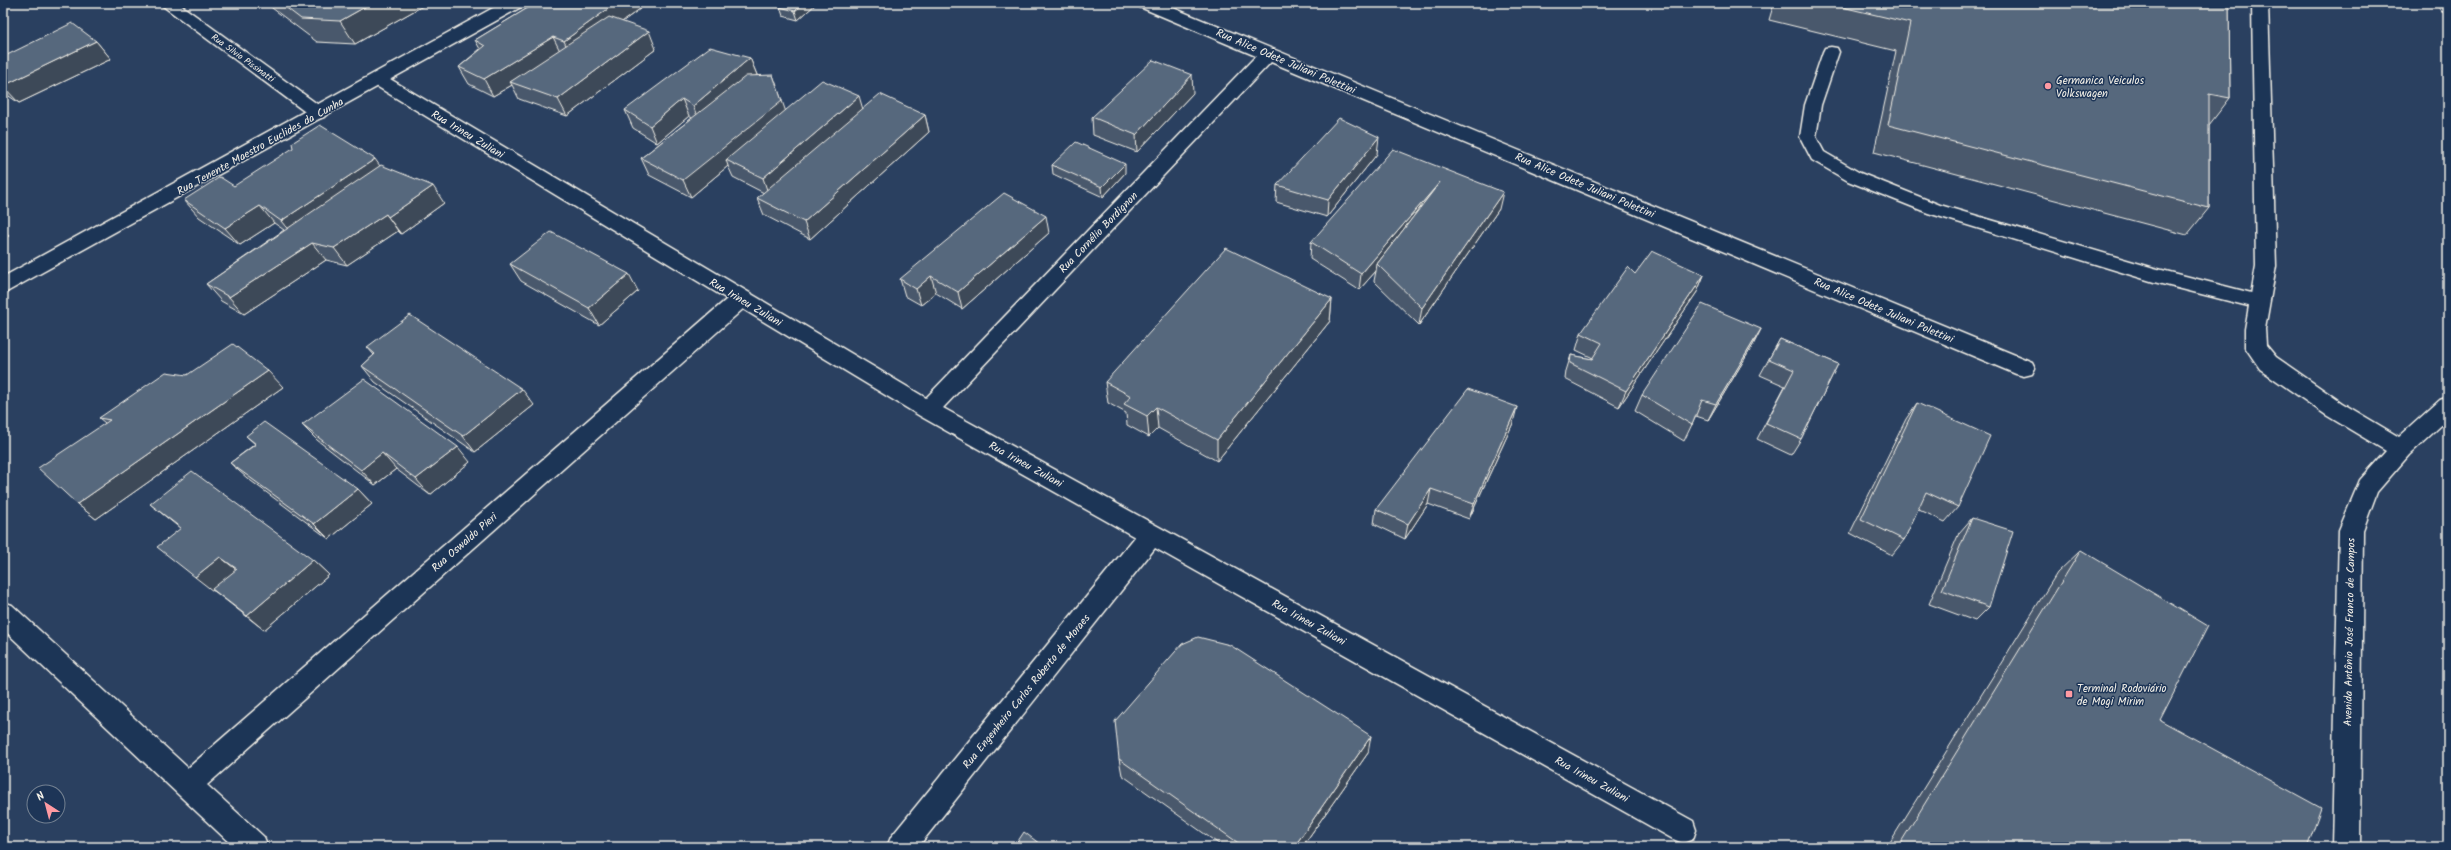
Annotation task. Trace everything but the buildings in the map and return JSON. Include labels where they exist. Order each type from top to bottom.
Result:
[{"type":"street","name":"Rua Silvio Pissinatti","points":[[168,3],[318,114]]},
{"type":"street","name":"Rua Tenente Maestro Euclides da Cunha","points":[[3,286],[318,114],[515,3]]},
{"type":"street","name":"Rua Alice Odete Juliani Polettini","points":[[1146,3],[2024,368]]},
{"type":"street","points":[[2260,3],[2266,266],[2255,329],[2256,347],[2268,363],[2334,409],[2401,449]]},
{"type":"street","points":[[2445,3],[2448,7]]},
{"type":"street","name":"Rua Cornélio Bordignon","points":[[928,410],[1268,54]]},
{"type":"street","name":"Rua Irineu Zuliani","points":[[379,80],[741,299],[928,410],[1683,830]]},
{"type":"street","name":"Rua Oswaldo Pieri","points":[[187,786],[741,299]]},
{"type":"street","name":"Avenida Antônio José Franco de Campos","points":[[2346,847],[2350,530],[2368,487],[2401,449],[2448,406]]},
{"type":"street","name":"Rua Engenheiro Carlos Roberto de Moraes","points":[[901,847],[1151,535]]},
{"type":"street","points":[[3,613],[254,847]]},
{"type":"lane","points":[[1831,52],[1813,105],[1808,137],[1818,156],[1854,177],[1934,209],[2154,275],[2260,302]]},
{"type":"place","name":"Germanica Veiculos Volkswagen","points":[[2048,86]]},
{"type":"place","name":"Terminal Rodoviário de Mogi Mirim","points":[[2069,694]]}]
